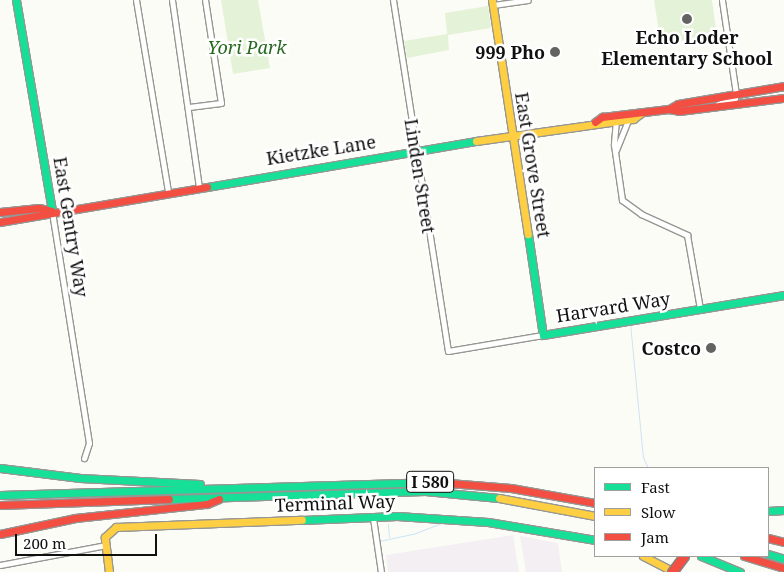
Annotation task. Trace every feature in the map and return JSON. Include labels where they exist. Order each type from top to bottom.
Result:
[{"type":"main road","name":"East Gentry Way","points":[[16,0],[52,211]]},
{"type":"main road","name":"East Grove Street","points":[[492,3],[543,335]]},
{"type":"main road","name":"Kietzke Lane","points":[[0,222],[40,217],[52,211],[512,135],[595,122],[615,122],[640,114],[669,109],[678,104],[784,86]]},
{"type":"main road","name":"Kietzke Lane","points":[[669,109],[679,111],[784,98]]},
{"type":"main road","name":"Kietzke Lane","points":[[595,122],[602,117],[628,117]]},
{"type":"main road","name":"Kietzke Lane","points":[[0,212],[39,208],[52,211]]},
{"type":"main road","name":"Harvard Way","points":[[543,335],[784,295]]},
{"type":"main road","points":[[0,468],[80,478],[187,481],[212,486]]},
{"type":"main road","name":"I 580","points":[[0,495],[212,486],[427,482],[511,488],[594,502]]},
{"type":"main road","name":"I 580","points":[[0,505],[441,492],[477,494],[594,516]]},
{"type":"main road","points":[[0,534],[91,515],[207,504],[224,497]]},
{"type":"main road","points":[[769,511],[784,510]]},
{"type":"main road","name":"Terminal Way","points":[[106,545],[107,533],[116,527],[373,518],[488,522],[594,540]]},
{"type":"main road","points":[[769,538],[784,542]]},
{"type":"main road","points":[[106,545],[109,572]]},
{"type":"main road","points":[[769,554],[784,558]]},
{"type":"main road","points":[[645,557],[674,572],[683,557]]},
{"type":"main road","points":[[703,557],[740,572]]},
{"type":"main road","points":[[747,557],[784,568]]},
{"type":"street","points":[[136,0],[168,192]]},
{"type":"street","points":[[172,0],[199,187]]},
{"type":"street","points":[[188,107],[221,103],[205,0]]},
{"type":"street","name":"Linden Street","points":[[393,0],[448,351]]},
{"type":"street","points":[[492,3],[528,0]]},
{"type":"street","points":[[705,108],[735,98],[736,94],[722,0]]},
{"type":"street","points":[[616,150],[628,117]]},
{"type":"street","points":[[615,122],[616,150],[622,200],[628,207],[684,231],[688,236],[700,309]]},
{"type":"street","name":"East Gentry Way","points":[[52,211],[89,443],[84,458]]},
{"type":"street","name":"Harvard Way","points":[[448,351],[543,335]]},
{"type":"street","points":[[373,518],[381,572]]},
{"type":"street","points":[[0,565],[106,545]]},
{"type":"shaded area","points":[[513,535],[519,572],[388,572],[386,555]]},
{"type":"shaded area","points":[[520,536],[558,543],[562,572],[526,572]]},
{"type":"green space","name":"Yori Park","points":[[221,0],[258,0],[270,68],[233,74]]},
{"type":"green space","name":"Echo Loder Elementary School","points":[[654,0],[712,0],[717,36],[661,45]]},
{"type":"green space","points":[[488,6],[491,28],[448,35],[449,50],[407,58],[404,41],[447,34],[445,13]]},
{"type":"waterway","points":[[630,323],[643,457],[648,467]]},
{"type":"waterway","points":[[379,541],[413,534],[445,522]]},
{"type":"waterway","points":[[388,524],[389,537]]},
{"type":"traffic: fast","points":[[16,0],[52,211]]},
{"type":"traffic: fast","points":[[207,187],[476,141]]},
{"type":"traffic: fast","points":[[528,234],[543,335],[784,295]]},
{"type":"traffic: fast","points":[[0,468],[80,478],[200,484]]},
{"type":"traffic: fast","points":[[0,495],[436,482]]},
{"type":"traffic: fast","points":[[169,499],[425,491],[499,498]]},
{"type":"traffic: fast","points":[[769,511],[784,510]]},
{"type":"traffic: fast","points":[[302,520],[397,516],[488,522],[594,540]]},
{"type":"traffic: fast","points":[[769,554],[784,559]]},
{"type":"traffic: fast","points":[[703,557],[740,572]]},
{"type":"traffic: slow","points":[[492,0],[528,234]]},
{"type":"traffic: slow","points":[[476,141],[633,119],[640,114]]},
{"type":"traffic: slow","points":[[499,498],[594,516]]},
{"type":"traffic: slow","points":[[109,572],[105,537],[116,527],[302,520]]},
{"type":"traffic: slow","points":[[645,557],[675,572]]},
{"type":"traffic: jam","points":[[595,122],[602,117],[669,109],[678,104],[784,86]]},
{"type":"traffic: jam","points":[[669,109],[679,111],[784,98]]},
{"type":"traffic: jam","points":[[0,222],[207,187]]},
{"type":"traffic: jam","points":[[0,212],[39,208],[52,211]]},
{"type":"traffic: jam","points":[[436,482],[511,488],[594,503]]},
{"type":"traffic: jam","points":[[0,505],[169,499]]},
{"type":"traffic: jam","points":[[0,534],[75,518],[207,504],[219,499]]},
{"type":"traffic: jam","points":[[769,538],[784,542]]},
{"type":"traffic: jam","points":[[672,572],[683,557]]},
{"type":"traffic: jam","points":[[747,557],[784,568]]},
{"type":"place","name":"Echo Loder Elementary School","points":[[687,19]]},
{"type":"place","name":"999 Pho","points":[[555,52]]},
{"type":"place","name":"Costco","points":[[711,348]]}]
